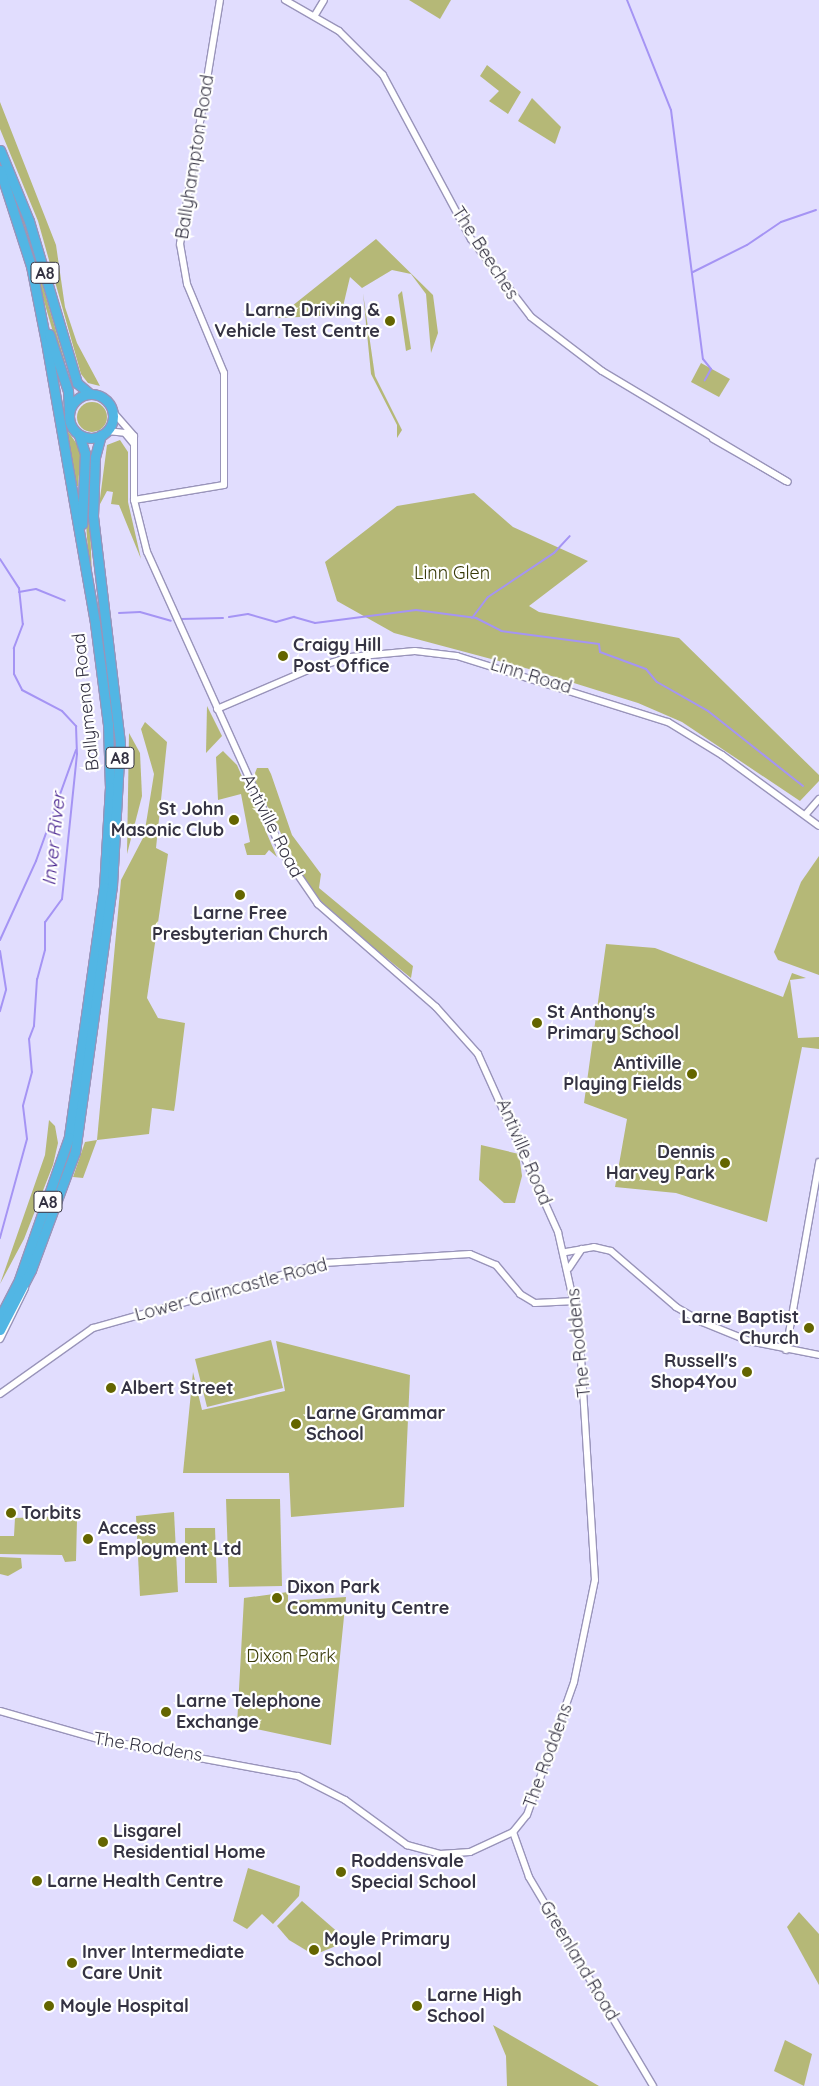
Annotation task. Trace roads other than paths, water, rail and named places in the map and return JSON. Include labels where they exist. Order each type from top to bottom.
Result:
[{"type":"highway","name":"A8","points":[[0,150],[29,221],[77,383],[90,394],[104,399],[112,410],[104,433]]},
{"type":"highway","name":"Ballymena Road","points":[[0,170],[31,266],[87,574],[108,724],[110,787],[104,887],[65,1155],[19,1280],[0,1317]]},
{"type":"highway","name":"A8","points":[[31,266],[68,391],[70,424],[79,435],[85,453],[81,511],[87,574]]},
{"type":"highway","points":[[69,411],[77,399],[90,394]]},
{"type":"highway","points":[[79,435],[104,433]]},
{"type":"highway","name":"Ballymena Road","points":[[31,1270],[75,1152],[116,851],[118,713],[93,497],[104,433]]},
{"type":"highway","name":"A8","points":[[0,1330],[31,1270]]},
{"type":"street","name":"Ballyhampton Road","points":[[134,500],[224,485],[224,373],[187,284],[180,244],[220,0]]},
{"type":"street","name":"The Beeches","points":[[284,0],[315,14],[356,46],[383,75],[472,239],[509,293],[552,335],[602,371],[707,433],[748,462],[788,482]]},
{"type":"street","points":[[315,14],[324,0]]},
{"type":"street","name":"Antiville Road","points":[[112,410],[132,431],[136,448],[134,500],[146,552],[283,853],[309,894],[452,1023],[482,1060],[566,1252]]},
{"type":"street","points":[[104,433],[124,433],[136,448]]},
{"type":"street","name":"Linn Road","points":[[217,710],[343,659],[405,651],[457,656],[668,722],[806,814],[819,826]]},
{"type":"street","points":[[806,814],[819,799]]},
{"type":"street","points":[[786,1350],[819,1162]]},
{"type":"street","points":[[566,1252],[583,1248],[611,1252],[676,1307],[702,1322],[786,1350],[819,1355]]},
{"type":"street","points":[[570,1268],[583,1248]]},
{"type":"street","name":"Lower Cairncastle Road","points":[[0,1394],[84,1332],[106,1323],[310,1266],[461,1252],[486,1259],[535,1302],[576,1301]]},
{"type":"street","name":"The Roddens","points":[[0,1711],[101,1740],[298,1776],[345,1800],[397,1840],[429,1852],[470,1852],[514,1832],[527,1815],[558,1734],[595,1580],[576,1301],[566,1252]]},
{"type":"street","points":[[0,1339],[12,1320],[31,1270]]},
{"type":"street","name":"Greenland Road","points":[[514,1832],[529,1877],[653,2086]]},
{"type":"waterway","points":[[627,0],[671,110],[703,359],[711,369],[705,380]]},
{"type":"waterway","points":[[693,272],[747,245],[781,222],[816,210]]},
{"type":"waterway","points":[[472,618],[488,597],[554,553],[570,536]]},
{"type":"waterway","name":"Inver River","points":[[0,559],[19,588],[23,624],[14,648],[14,674],[22,690],[62,711],[76,726],[77,754],[62,899],[45,922],[45,950],[37,979],[34,1026],[29,1039],[32,1072],[23,1106],[27,1139],[0,1238]]},
{"type":"waterway","points":[[19,592],[36,589],[65,601]]},
{"type":"waterway","points":[[229,617],[248,614],[276,622],[294,617],[315,623],[416,610],[476,618],[501,631],[599,644],[600,652],[646,669],[657,682],[708,711],[803,786]]},
{"type":"waterway","points":[[119,613],[140,612],[171,621]]},
{"type":"waterway","points":[[181,619],[223,618]]},
{"type":"waterway","points":[[0,940],[36,861],[76,750]]},
{"type":"waterway","points":[[0,951],[6,990],[0,1011]]},
{"type":"place","name":"Larne Driving & Vehicle Test Centre","points":[[390,321]]},
{"type":"place","name":"Craigy Hill Post Office","points":[[283,656]]},
{"type":"place","name":"St John Masonic Club","points":[[234,820]]},
{"type":"place","name":"Larne Free Presbyterian Church","points":[[240,895]]},
{"type":"place","name":"St Anthony's Primary School","points":[[537,1023]]},
{"type":"place","name":"Antiville Playing Fields","points":[[692,1074]]},
{"type":"place","name":"Dennis Harvey Park","points":[[725,1163]]},
{"type":"place","name":"Larne Baptist Church","points":[[809,1328]]},
{"type":"place","name":"Russell's Shop4You","points":[[747,1372]]},
{"type":"place","name":"Albert Street","points":[[111,1388]]},
{"type":"place","name":"Larne Grammar School","points":[[296,1424]]},
{"type":"place","name":"Torbits","points":[[11,1513]]},
{"type":"place","name":"Access Employment Ltd","points":[[88,1539]]},
{"type":"place","name":"Dixon Park Community Centre","points":[[277,1598]]},
{"type":"place","name":"Larne Telephone Exchange","points":[[166,1712]]},
{"type":"place","name":"Lisgarel Residential Home","points":[[103,1842]]},
{"type":"place","name":"Roddensvale Special School","points":[[341,1872]]},
{"type":"place","name":"Larne Health Centre","points":[[37,1881]]},
{"type":"place","name":"Moyle Primary School","points":[[314,1950]]},
{"type":"place","name":"Inver Intermediate Care Unit","points":[[72,1963]]},
{"type":"place","name":"Moyle Hospital","points":[[49,2006]]},
{"type":"place","name":"Larne High School","points":[[417,2006]]},
{"type":"park label","name":"Linn Glen","points":[[452,573]]},
{"type":"park label","name":"Dixon Park","points":[[291,1656]]}]
